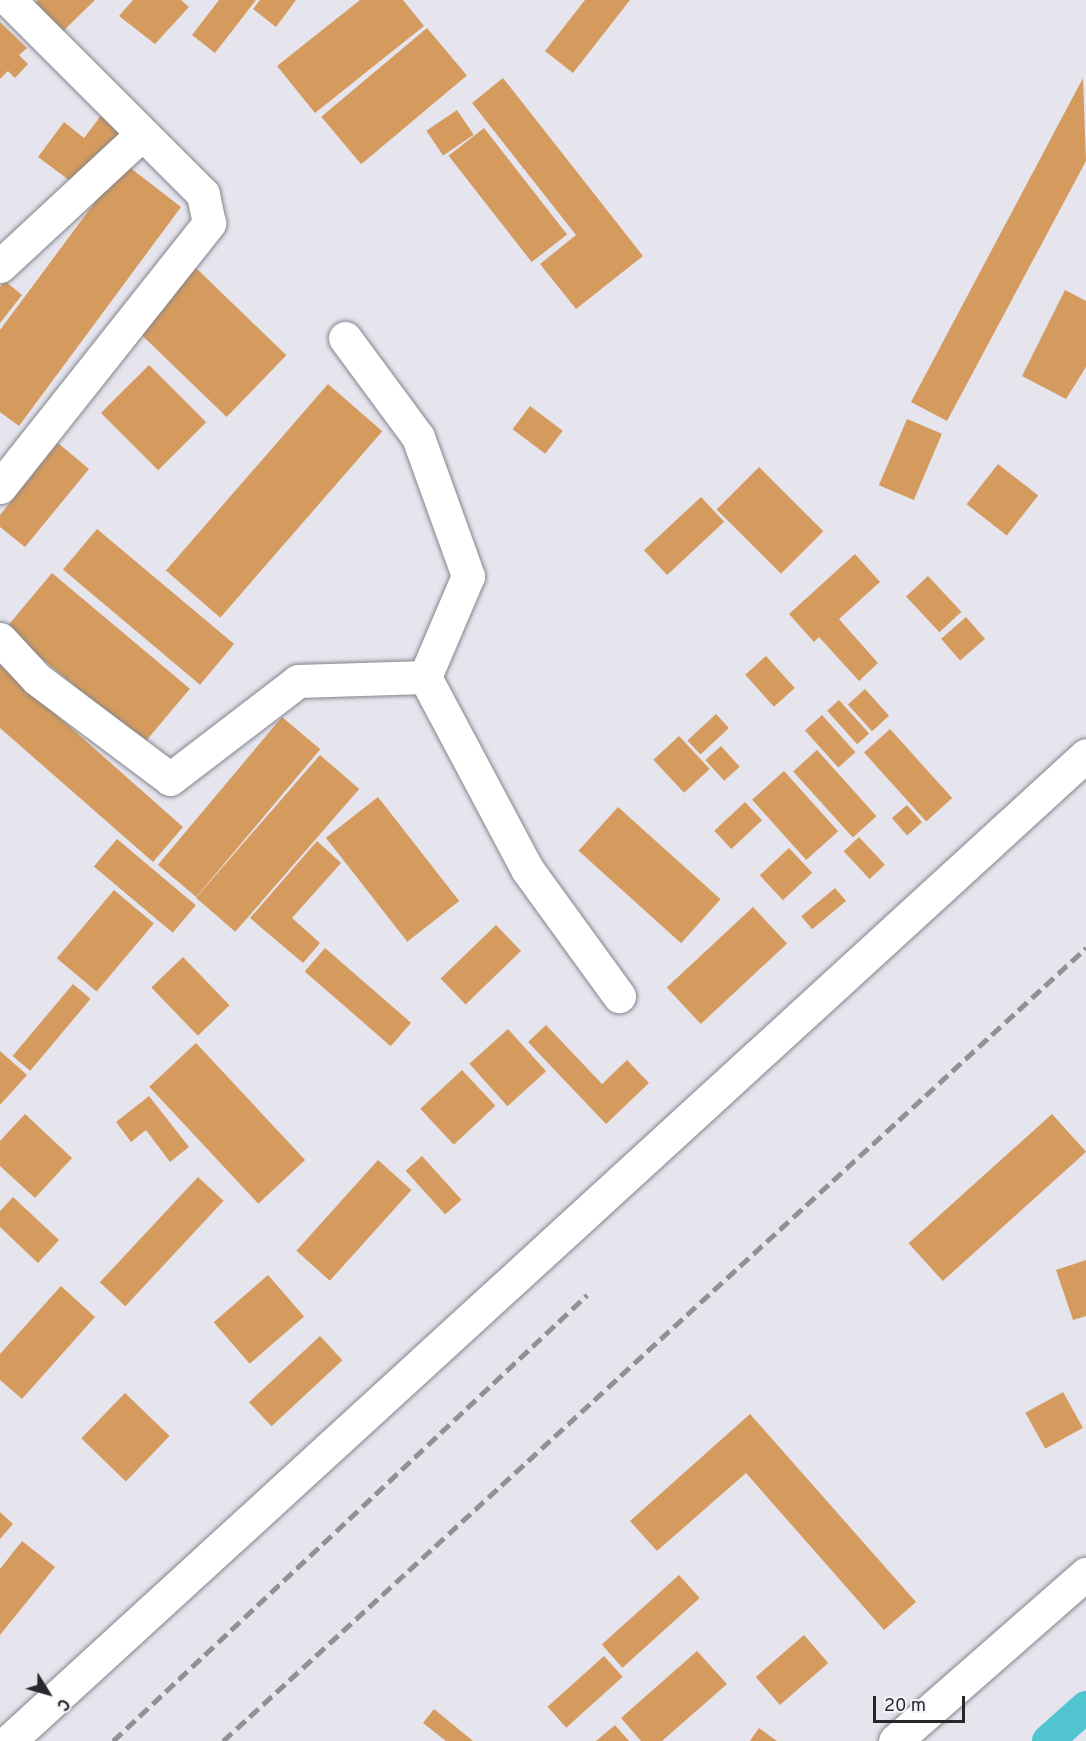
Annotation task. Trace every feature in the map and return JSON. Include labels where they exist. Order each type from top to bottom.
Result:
[{"type":"street","points":[[0,486],[209,222],[203,194],[9,0]]},
{"type":"street","points":[[0,266],[142,134]]},
{"type":"street","points":[[345,338],[418,437],[468,576],[425,677]]},
{"type":"street","points":[[0,639],[37,679],[170,778],[298,681],[425,677]]},
{"type":"street","points":[[425,677],[527,869],[619,996]]},
{"type":"street","points":[[9,1741],[1086,755]]},
{"type":"street","points":[[895,1741],[1086,1574]]},
{"type":"building","points":[[38,0],[95,0],[58,36],[31,7]]},
{"type":"building","points":[[133,0],[181,0],[189,7],[155,44],[119,16]]},
{"type":"building","points":[[219,0],[256,0],[215,53],[192,35]]},
{"type":"building","points":[[260,0],[296,0],[276,27],[253,9]]},
{"type":"building","points":[[360,0],[403,0],[424,26],[315,113],[277,66]]},
{"type":"building","points":[[585,0],[630,0],[573,73],[545,51]]},
{"type":"building","points":[[0,22],[27,48],[19,55],[28,64],[15,78],[8,71],[0,79]]},
{"type":"building","points":[[427,28],[467,75],[361,164],[321,117]]},
{"type":"building","points":[[503,78],[643,256],[576,309],[540,264],[576,235],[472,103]]},
{"type":"building","points":[[1083,78],[1086,161],[947,421],[911,402]]},
{"type":"building","points":[[457,110],[474,135],[443,156],[426,131]]},
{"type":"building","points":[[103,113],[125,130],[81,189],[38,157],[64,122],[84,138]]},
{"type":"building","points":[[484,128],[567,234],[532,262],[449,156]]},
{"type":"building","points":[[124,163],[181,207],[19,426],[0,412],[0,330]]},
{"type":"building","points":[[195,267],[286,355],[227,417],[135,329]]},
{"type":"building","points":[[5,281],[22,295],[0,323],[0,287]]},
{"type":"building","points":[[1065,290],[1086,301],[1086,367],[1066,399],[1022,376]]},
{"type":"building","points":[[149,365],[206,422],[158,470],[101,413]]},
{"type":"building","points":[[328,384],[382,431],[220,618],[166,570]]},
{"type":"building","points":[[530,406],[563,431],[545,454],[513,429]]},
{"type":"building","points":[[907,419],[942,434],[914,500],[879,485]]},
{"type":"building","points":[[58,443],[89,469],[25,547],[0,527],[0,515]]},
{"type":"building","points":[[998,464],[1038,495],[1007,536],[967,504]]},
{"type":"building","points":[[759,467],[823,531],[781,574],[717,509]]},
{"type":"building","points":[[701,497],[724,522],[667,575],[644,550]]},
{"type":"building","points":[[97,529],[234,644],[200,685],[63,570]]},
{"type":"building","points":[[855,554],[880,582],[839,619],[878,663],[859,681],[819,637],[814,642],[789,614]]},
{"type":"building","points":[[52,573],[190,689],[144,744],[6,628]]},
{"type":"building","points":[[928,576],[961,612],[939,632],[906,596]]},
{"type":"building","points":[[966,617],[985,639],[960,661],[941,639]]},
{"type":"building","points":[[766,656],[795,688],[774,707],[745,675]]},
{"type":"building","points":[[0,665],[183,827],[153,862],[0,728]]},
{"type":"building","points":[[865,689],[889,716],[872,731],[848,704]]},
{"type":"building","points":[[839,700],[869,733],[857,744],[827,711]]},
{"type":"building","points":[[716,714],[729,728],[700,754],[687,741]]},
{"type":"building","points":[[822,715],[855,752],[838,768],[805,730]]},
{"type":"building","points":[[282,717],[320,749],[196,897],[158,865]]},
{"type":"building","points":[[890,729],[952,798],[926,822],[864,752]]},
{"type":"building","points":[[679,736],[710,769],[684,793],[653,760]]},
{"type":"building","points":[[721,746],[740,767],[724,781],[705,760]]},
{"type":"building","points":[[817,750],[877,816],[853,838],[793,771]]},
{"type":"building","points":[[320,755],[359,789],[235,932],[196,898]]},
{"type":"building","points":[[784,771],[838,831],[806,860],[752,800]]},
{"type":"building","points":[[378,797],[459,901],[407,942],[326,838]]},
{"type":"building","points":[[745,802],[762,820],[731,849],[714,831]]},
{"type":"building","points":[[907,805],[922,822],[907,835],[892,818]]},
{"type":"building","points":[[618,807],[721,899],[681,943],[579,851]]},
{"type":"building","points":[[859,837],[885,865],[870,879],[844,851]]},
{"type":"building","points":[[117,839],[196,905],[173,933],[94,867]]},
{"type":"building","points":[[317,841],[341,863],[292,918],[320,943],[303,963],[250,918]]},
{"type":"building","points":[[789,848],[812,873],[783,900],[760,875]]},
{"type":"building","points":[[835,888],[846,901],[812,929],[801,916]]},
{"type":"building","points":[[114,890],[154,923],[97,992],[57,958]]},
{"type":"building","points":[[753,907],[787,944],[701,1024],[667,987]]},
{"type":"building","points":[[496,925],[521,951],[466,1004],[441,978]]},
{"type":"building","points":[[325,948],[411,1023],[391,1046],[305,971]]},
{"type":"building","points":[[183,957],[230,1005],[198,1036],[151,988]]},
{"type":"building","points":[[73,984],[91,999],[30,1071],[13,1056]]},
{"type":"building","points":[[546,1025],[602,1084],[627,1060],[649,1083],[606,1124],[528,1042]]},
{"type":"building","points":[[508,1029],[546,1071],[507,1106],[469,1064]]},
{"type":"building","points":[[196,1043],[305,1160],[258,1204],[149,1087]]},
{"type":"building","points":[[0,1051],[27,1075],[0,1105]]},
{"type":"building","points":[[462,1070],[495,1106],[454,1145],[420,1109]]},
{"type":"building","points":[[149,1096],[189,1147],[170,1162],[146,1130],[131,1142],[116,1122]]},
{"type":"building","points":[[25,1114],[72,1158],[35,1198],[0,1166],[0,1141]]},
{"type":"building","points":[[1052,1114],[1086,1152],[943,1281],[909,1243]]},
{"type":"building","points":[[422,1156],[461,1200],[445,1215],[406,1171]]},
{"type":"building","points":[[378,1160],[411,1190],[330,1281],[296,1251]]},
{"type":"building","points":[[198,1177],[224,1201],[125,1306],[100,1282]]},
{"type":"building","points":[[13,1197],[59,1240],[38,1263],[0,1227],[0,1211]]},
{"type":"building","points":[[1086,1260],[1086,1316],[1073,1320],[1056,1270]]},
{"type":"building","points":[[268,1275],[304,1317],[250,1364],[214,1322]]},
{"type":"building","points":[[61,1286],[95,1317],[22,1399],[0,1380],[0,1354]]},
{"type":"building","points":[[320,1336],[343,1360],[272,1426],[249,1402]]},
{"type":"building","points":[[1063,1392],[1083,1428],[1045,1449],[1025,1413]]},
{"type":"building","points":[[125,1393],[170,1436],[126,1481],[81,1438]]},
{"type":"building","points":[[750,1414],[916,1602],[884,1630],[746,1473],[657,1551],[630,1521]]},
{"type":"building","points":[[0,1512],[13,1524],[0,1539]]},
{"type":"building","points":[[22,1541],[55,1567],[0,1635],[0,1569]]},
{"type":"building","points":[[679,1575],[700,1598],[622,1668],[602,1645]]},
{"type":"building","points":[[804,1635],[828,1663],[780,1705],[756,1677]]},
{"type":"building","points":[[697,1651],[727,1684],[662,1741],[641,1741],[621,1718]]},
{"type":"building","points":[[604,1656],[623,1677],[566,1728],[548,1707]]},
{"type":"building","points":[[434,1709],[473,1741],[446,1741],[423,1723]]},
{"type":"building","points":[[615,1725],[629,1741],[596,1741]]},
{"type":"building","points":[[759,1728],[777,1741],[750,1741]]},
{"type":"waterway","points":[[1048,1741],[1086,1707]]},
{"type":"railway","points":[[223,1741],[1086,948]]},
{"type":"railway","points":[[113,1741],[587,1295]]}]
